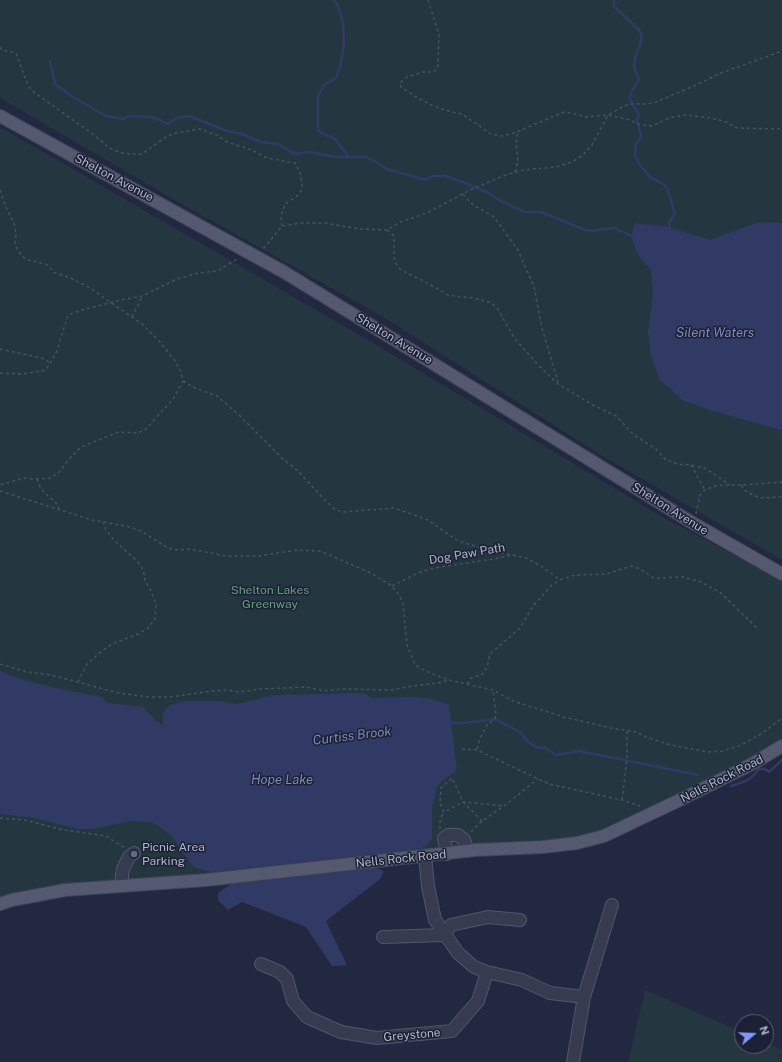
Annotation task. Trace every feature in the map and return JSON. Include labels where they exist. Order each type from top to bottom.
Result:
[{"type":"main road","name":"Shelton Avenue","points":[[0,116],[250,253],[321,294],[691,522],[782,574]]},
{"type":"main road","name":"Nells Rock Road","points":[[0,904],[12,900],[65,890],[206,880],[447,854],[466,845],[508,848],[542,847],[577,843],[604,836],[655,812],[754,763],[782,746]]},
{"type":"street","points":[[447,854],[444,838],[448,835],[458,835],[466,845]]},
{"type":"street","points":[[122,886],[123,868],[129,857],[134,853]]},
{"type":"street","points":[[425,856],[428,886],[435,920],[458,954],[474,967],[487,972],[522,980],[550,993],[584,997]]},
{"type":"street","points":[[572,1062],[584,997],[612,905]]},
{"type":"street","points":[[444,935],[451,925],[488,917],[520,920]]},
{"type":"street","points":[[383,937],[444,935]]},
{"type":"street","name":"Greystone","points":[[261,964],[280,972],[287,979],[293,1001],[307,1017],[341,1032],[377,1038],[452,1031],[478,1001],[487,972]]},
{"type":"path","points":[[428,0],[439,34],[438,66],[433,72],[423,72],[407,77],[400,83],[401,87],[433,106],[462,114],[492,134],[502,136],[564,112],[586,118],[608,115],[629,104],[646,104],[656,102],[694,86],[721,72],[782,52]]},
{"type":"path","points":[[0,47],[2,50],[16,53],[26,83],[31,90],[94,135],[109,148],[122,153],[142,154],[167,136],[176,132],[199,129],[217,135],[227,142],[252,150],[267,158],[295,163],[300,172],[302,184],[301,191],[296,197],[286,204],[280,216],[282,226]]},
{"type":"path","points":[[608,115],[637,124],[652,126],[669,118],[686,115],[711,118],[726,122],[737,128],[782,129]]},
{"type":"path","points":[[0,373],[23,374],[46,370],[57,351],[68,315],[112,302],[142,296],[177,279],[198,273],[218,270],[236,259],[265,247],[282,226],[300,223],[324,223],[360,229],[387,230],[400,222],[427,213],[482,184],[515,172],[556,167],[572,162],[592,146],[608,115]]},
{"type":"path","points":[[515,172],[518,161],[516,144],[518,131]]},
{"type":"path","points":[[0,190],[15,226],[16,249],[23,257],[28,260],[46,264],[56,273],[71,278],[90,288],[142,324],[160,342],[176,362],[181,372],[183,381],[173,399],[145,430],[138,433],[118,432],[80,448],[59,472],[51,478],[24,478],[0,485]]},
{"type":"path","points":[[463,194],[472,204],[494,217],[518,250],[534,287],[542,328],[558,384]]},
{"type":"path","points":[[387,230],[393,235],[394,258],[396,264],[401,270],[448,295],[478,299],[491,303],[497,308],[515,339],[538,365],[558,384],[593,405],[616,416],[634,435],[656,449],[665,458],[676,464],[705,468],[730,485]]},
{"type":"path","points":[[132,317],[142,296]]},
{"type":"path","points":[[0,349],[42,358],[51,363]]},
{"type":"path","points":[[183,381],[195,388],[217,396],[239,415],[284,460],[297,470],[334,509],[343,512],[394,508],[428,520],[458,541],[492,551],[513,555]]},
{"type":"path","points":[[691,465],[705,490]]},
{"type":"path","points":[[38,479],[41,489],[57,504],[59,510]]},
{"type":"path","points":[[691,522],[697,512],[700,495],[705,490],[719,485],[782,482]]},
{"type":"path","points":[[742,485],[743,489],[749,494],[760,498],[782,497]]},
{"type":"path","points":[[0,491],[102,523],[120,525],[142,531],[168,548],[176,550],[190,550],[226,556],[259,556],[297,550],[320,551],[371,573],[392,586],[403,603],[407,645],[415,665],[430,673],[449,680],[493,690],[513,701],[564,718],[637,732],[664,743],[708,752],[722,751],[750,741],[772,727],[782,718]]},
{"type":"path","points":[[78,682],[88,664],[102,651],[112,644],[138,634],[148,628],[155,619],[156,604],[144,581],[142,565],[114,540],[102,523]]},
{"type":"path","name":"Dog Paw Path","points":[[392,586],[418,573],[434,568],[513,555],[526,558],[541,566],[560,580]]},
{"type":"path","points":[[467,684],[472,678],[483,674],[490,654],[520,628],[533,606],[552,585],[575,574],[606,574],[632,566],[640,569],[652,577],[684,577],[699,581],[721,593],[758,629]]},
{"type":"path","points":[[0,664],[27,672],[45,674],[78,682],[118,694],[150,697],[170,697],[212,691],[228,690],[238,692],[262,689],[306,687],[324,691],[341,689],[392,690],[449,680]]},
{"type":"path","points":[[477,750],[480,738],[487,725],[495,719],[496,715],[493,690]]},
{"type":"path","points":[[622,800],[627,759],[627,730]]},
{"type":"path","points":[[462,749],[477,750],[550,784],[622,800],[655,812]]},
{"type":"path","points":[[444,812],[440,803],[441,788],[452,778],[463,802],[482,821]]},
{"type":"path","points":[[466,845],[482,821],[538,779]]},
{"type":"path","points":[[444,838],[439,827],[440,820],[444,812],[463,802],[504,806]]},
{"type":"path","points":[[0,818],[25,820],[64,830],[106,836],[134,853]]},
{"type":"green space","points":[[0,0],[782,0],[782,560],[601,455],[385,318],[173,199],[0,98]]},
{"type":"green space","name":"Shelton Lakes Greenway","points":[[0,127],[368,340],[664,518],[782,580],[782,738],[767,750],[670,800],[600,831],[577,838],[467,844],[405,853],[0,899]]},
{"type":"green space","points":[[645,990],[734,1029],[734,1054],[774,1054],[774,1046],[782,1050],[782,1062],[628,1062]]},
{"type":"water","name":"Silent Waters","points":[[759,222],[782,223],[782,448],[781,430],[684,401],[660,380],[651,356],[648,332],[653,294],[651,270],[638,255],[631,236],[635,223],[668,227],[710,240]]},
{"type":"water","name":"Hope Lake","points":[[0,671],[20,679],[102,697],[107,703],[143,707],[156,721],[163,725],[163,714],[165,710],[171,705],[184,701],[220,701],[237,704],[274,695],[364,693],[371,698],[415,697],[431,699],[449,705],[457,771],[444,779],[437,786],[432,809],[432,839],[427,845],[419,849],[211,872],[195,868],[172,836],[152,822],[131,821],[93,829],[78,829],[35,818],[0,814]]},
{"type":"water","points":[[376,868],[384,871],[380,879],[326,921],[347,965],[332,966],[306,927],[242,902],[228,910],[218,900],[218,893],[231,884]]},
{"type":"waterway","points":[[334,0],[338,6],[343,23],[344,46],[340,67],[336,78],[324,85],[318,97],[318,131],[335,139],[349,157],[367,157],[387,169],[426,180],[433,176],[445,176],[487,192],[503,202],[525,212],[541,212],[588,231],[615,228],[633,237]]},
{"type":"waterway","points":[[614,0],[614,6],[639,30],[642,36],[636,54],[634,67],[639,80],[630,96],[630,100],[639,115],[637,120],[641,136],[636,145],[635,156],[650,177],[667,188],[675,213],[669,223],[670,229]]},
{"type":"waterway","points":[[50,61],[55,84],[73,97],[106,116],[124,119],[128,116],[153,117],[168,124],[176,118],[189,116],[227,131],[242,134],[261,142],[278,144],[295,154],[309,152],[336,157],[349,157]]},
{"type":"waterway","name":"Curtiss Brook","points":[[450,723],[464,723],[495,719],[521,733],[527,741],[536,747],[546,748],[556,755],[579,751],[698,775]]},
{"type":"waterway","name":"Curtiss Brook","points":[[731,786],[746,781],[759,769],[765,769],[769,772],[782,760]]},
{"type":"place","name":"Picnic Area Parking","points":[[134,854]]}]
